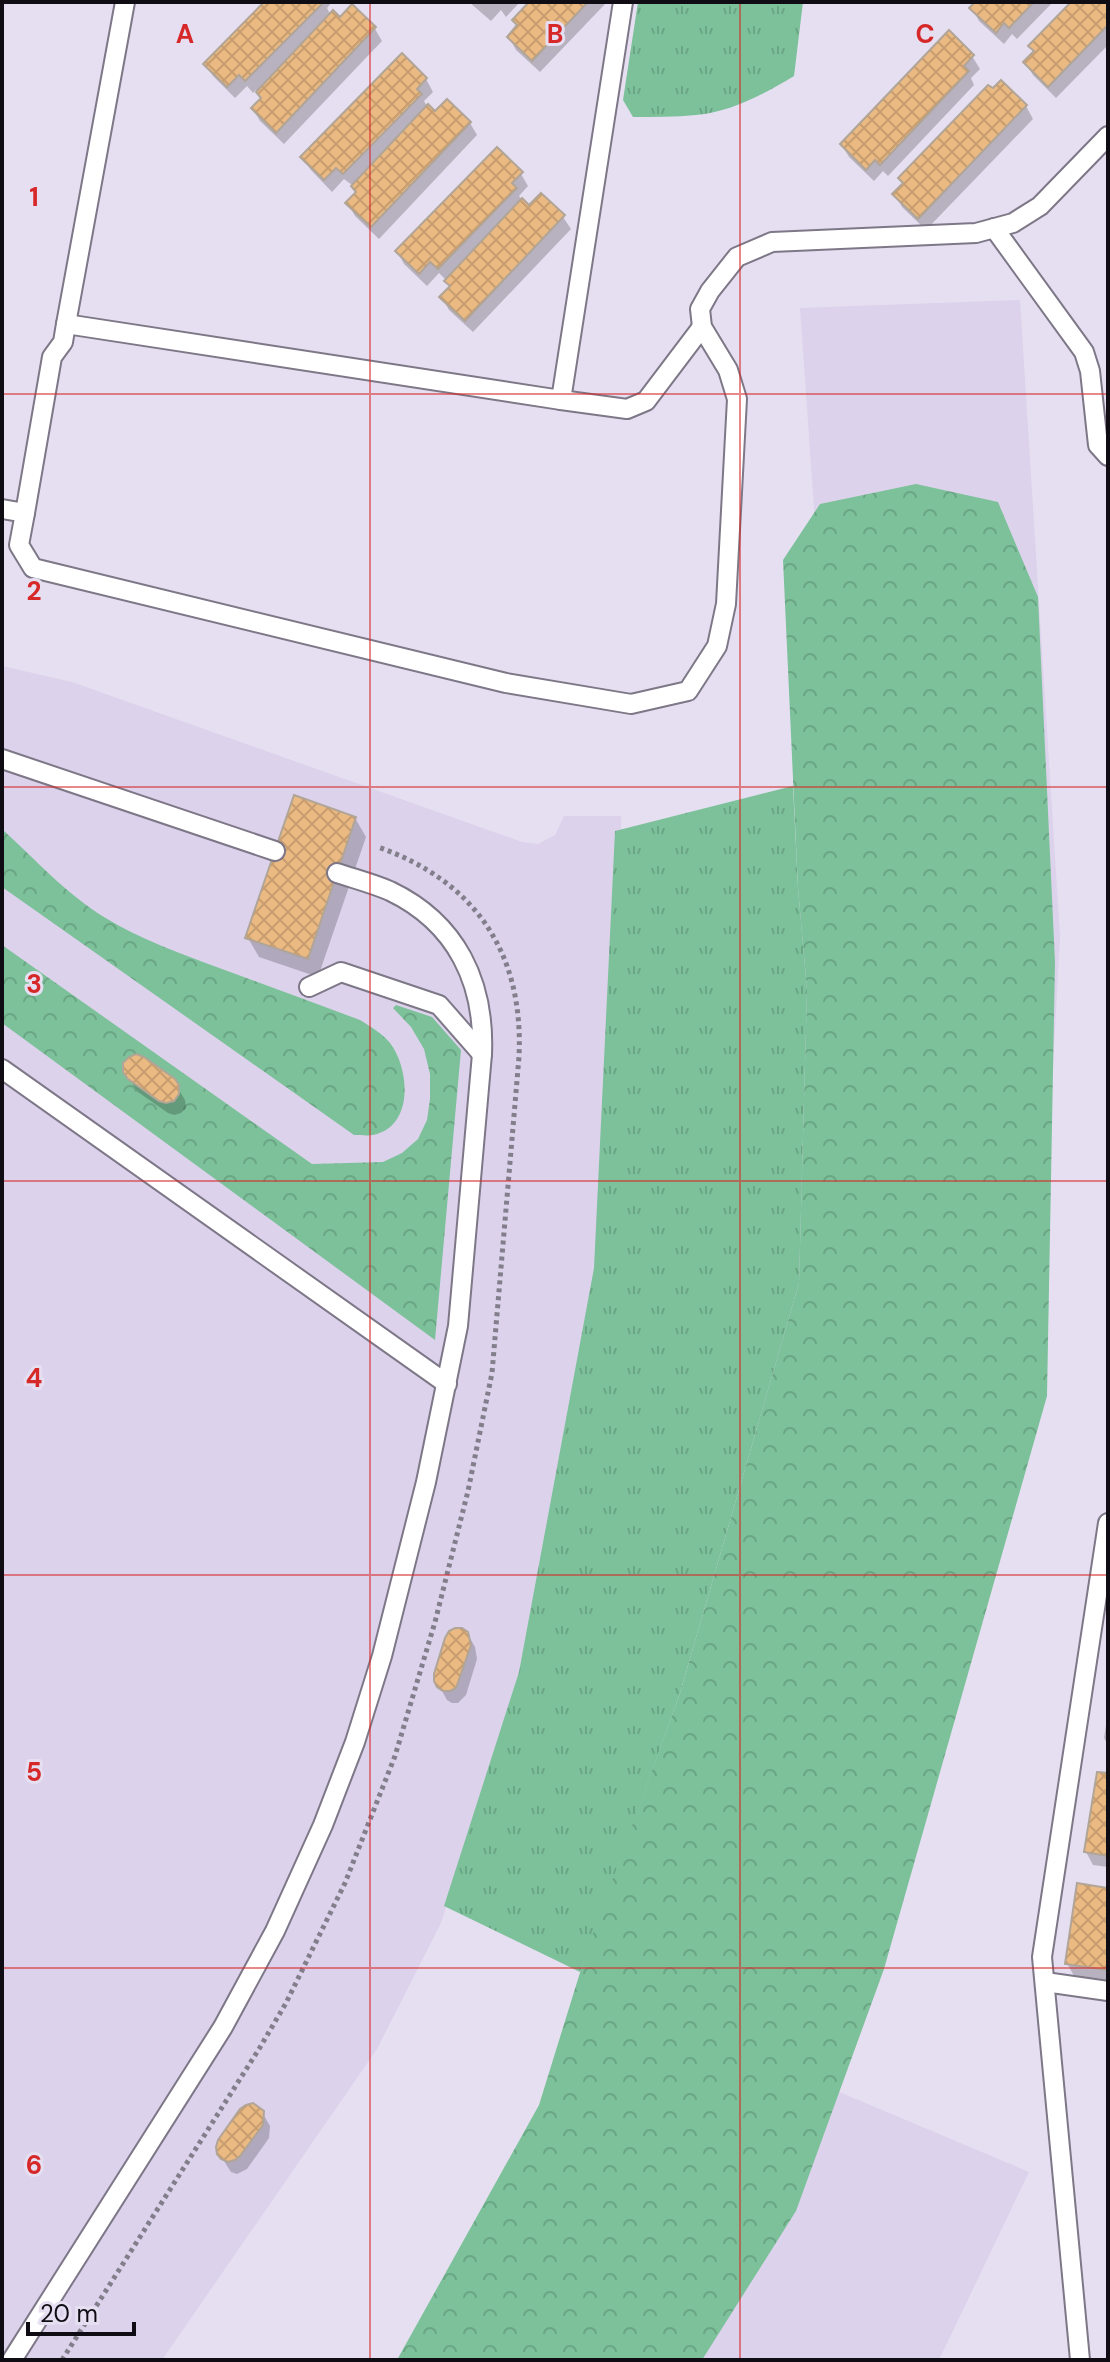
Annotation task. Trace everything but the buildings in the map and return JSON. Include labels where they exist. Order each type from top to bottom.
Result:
[{"type":"lane","points":[[125,2],[63,342],[52,357],[19,545],[33,568],[506,683],[631,704],[688,691],[717,646],[726,604],[737,399],[728,370],[702,327],[700,309],[737,257],[772,242],[976,233],[1013,223],[1040,206],[1108,136]]},
{"type":"lane","points":[[561,400],[623,2]]},
{"type":"lane","points":[[994,228],[1084,352],[1105,447]]},
{"type":"lane","points":[[66,324],[627,409],[646,401],[702,327]]},
{"type":"lane","points":[[2,509],[25,513]]},
{"type":"lane","points":[[2,759],[275,851]]},
{"type":"lane","points":[[12,2360],[229,2016],[275,1931],[340,1784],[369,1699],[426,1482],[458,1326],[482,1054],[480,1004],[463,957],[449,936],[431,918],[389,891],[337,873]]},
{"type":"lane","points":[[309,987],[341,972],[439,1005],[482,1054]]},
{"type":"lane","points":[[2,1069],[447,1384]]},
{"type":"lane","points":[[1080,2360],[1042,1957],[1108,1523]]},
{"type":"lane","points":[[1045,1982],[1108,1991]]},
{"type":"shaded area","points":[[1020,300],[1060,936],[1043,1255],[837,2091],[1029,2172],[939,2360],[462,2360],[730,1750],[823,636],[800,308]]},
{"type":"shaded area","points":[[2,666],[72,682],[522,842],[538,844],[555,835],[564,816],[621,816],[625,1137],[585,1460],[441,1923],[377,2049],[162,2360],[2,2360]]},
{"type":"green space","points":[[638,2],[803,2],[794,76],[722,110],[688,116],[633,117],[623,100]]},
{"type":"green space","points":[[916,484],[998,502],[1038,597],[1055,962],[1047,1396],[884,1969],[796,2211],[702,2360],[397,2360],[539,2105],[587,1950],[680,1693],[799,1283],[807,990],[798,888],[783,560],[820,504]]},
{"type":"green space","points":[[793,786],[807,990],[799,1283],[680,1693],[580,1972],[444,1906],[519,1672],[594,1268],[615,831]]},
{"type":"green space","points":[[2,829],[76,897],[118,925],[177,952],[360,1020],[376,1030],[390,1043],[402,1067],[404,1096],[396,1121],[386,1130],[373,1135],[354,1135],[2,887]]},
{"type":"green space","points":[[2,945],[312,1164],[383,1162],[402,1153],[418,1139],[427,1120],[430,1074],[424,1049],[411,1027],[393,1008],[396,1005],[432,1017],[461,1050],[435,1340],[2,1023]]}]
